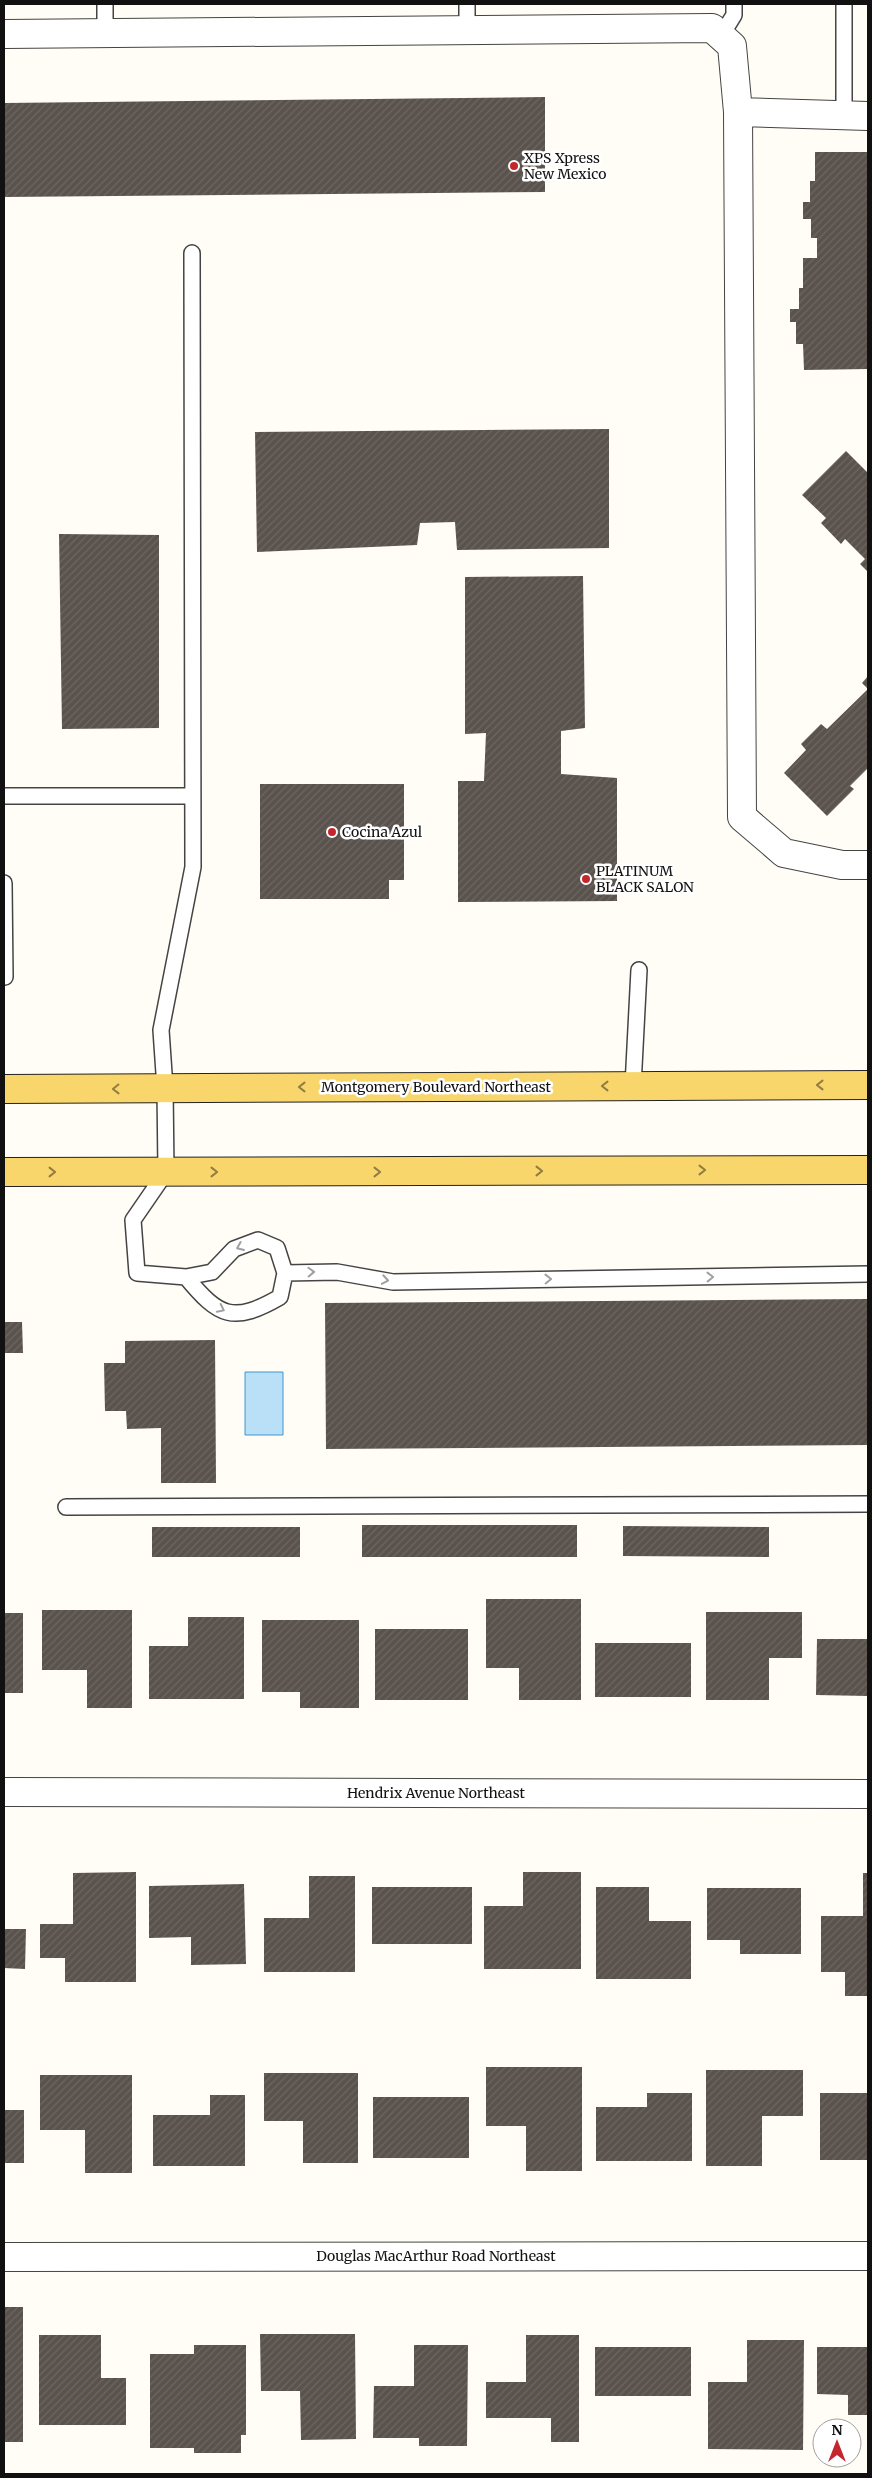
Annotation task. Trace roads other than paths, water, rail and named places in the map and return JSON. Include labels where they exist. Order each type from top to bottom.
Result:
[{"type":"main road","name":"Montgomery Boulevard Northeast","points":[[4,1089],[868,1085]]},
{"type":"main road","points":[[4,1172],[868,1170]]},
{"type":"street","points":[[4,34],[104,33],[467,17],[712,28],[732,46],[738,112],[742,817],[784,853],[842,865],[868,865]]},
{"type":"street","points":[[738,112],[856,116]]},
{"type":"street","name":"Hendrix Avenue Northeast","points":[[4,1792],[868,1794]]},
{"type":"street","name":"Douglas MacArthur Road Northeast","points":[[4,2256],[868,2256]]},
{"type":"lane","points":[[104,33],[105,4]]},
{"type":"lane","points":[[721,36],[734,15],[734,4]]},
{"type":"lane","points":[[844,4],[856,116]]},
{"type":"lane","points":[[186,1277],[207,1303],[229,1314],[258,1310],[280,1297],[285,1273],[277,1248],[258,1240],[234,1249],[212,1272],[186,1277],[137,1273],[133,1220],[166,1172],[165,1088],[161,1030],[193,867],[192,254]]},
{"type":"lane","points":[[4,796],[193,796]]},
{"type":"lane","points":[[4,883],[5,977]]},
{"type":"lane","points":[[634,1086],[639,970]]},
{"type":"lane","points":[[285,1273],[337,1272],[393,1282],[868,1274]]},
{"type":"lane","points":[[66,1508],[868,1504]]},
{"type":"water","points":[[245,1372],[283,1372],[283,1435],[245,1435]]},
{"type":"place","name":"XPS Xpress New Mexico","points":[[514,166]]},
{"type":"place","name":"Cocina Azul","points":[[332,832]]},
{"type":"place","name":"PLATINUM BLACK SALON","points":[[586,879]]}]
